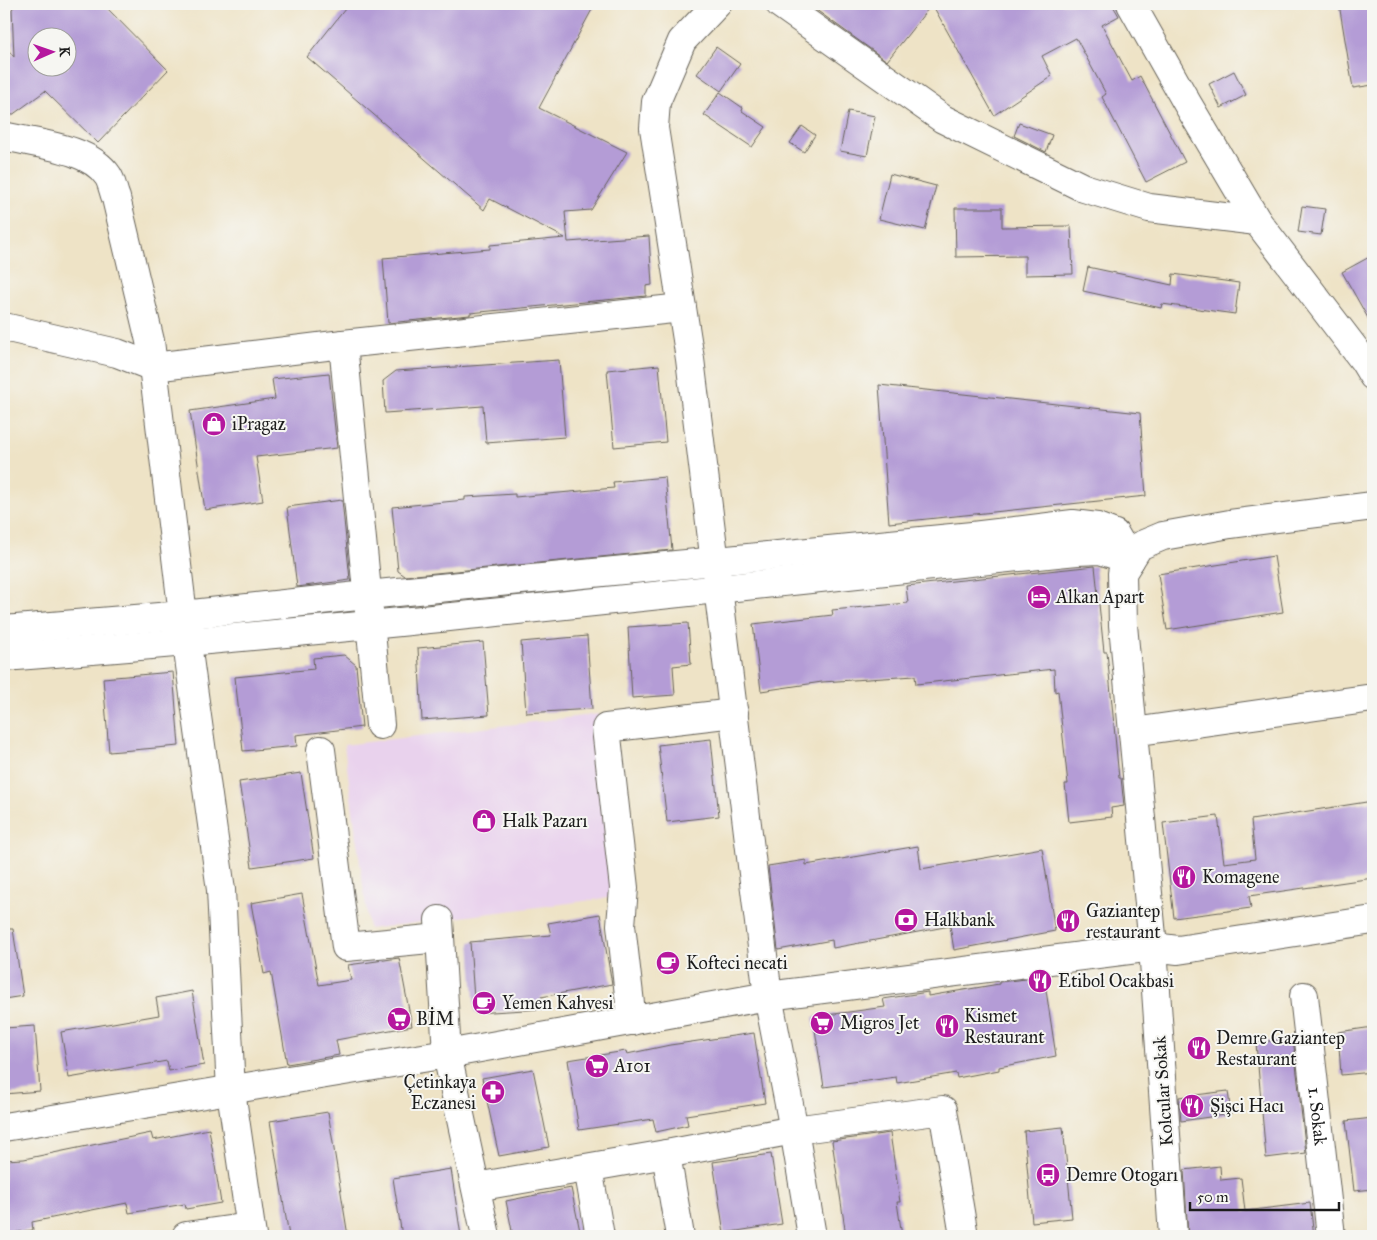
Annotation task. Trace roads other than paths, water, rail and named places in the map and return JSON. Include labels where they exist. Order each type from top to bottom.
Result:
[{"type":"street","points":[[717,4],[682,41],[656,102],[654,128],[690,359],[768,996],[812,1236]]},
{"type":"street","points":[[780,4],[942,119],[1084,188],[1149,208],[1258,220]]},
{"type":"street","points":[[1131,4],[1258,220],[1364,361],[1373,376]]},
{"type":"street","points":[[4,136],[78,153],[94,161],[108,176],[116,198],[150,341],[182,615],[221,890],[231,1091],[251,1231],[186,1236]]},
{"type":"street","points":[[4,326],[117,353],[153,367],[343,344],[682,308]]},
{"type":"street","points":[[343,344],[380,725]]},
{"type":"street","points":[[1130,560],[1139,546],[1163,536],[1230,524],[1373,506]]},
{"type":"street","points":[[4,630],[182,615],[972,536],[1073,524],[1097,527],[1115,534],[1130,560]]},
{"type":"street","points":[[4,657],[186,643],[719,590],[1077,551],[1100,550],[1130,560]]},
{"type":"street","name":"Kolcular Sokak","points":[[1130,560],[1122,572],[1123,625],[1153,946],[1172,1236]]},
{"type":"street","points":[[1133,732],[1373,698]]},
{"type":"street","points":[[632,1021],[621,925],[624,888],[606,728],[734,713]]},
{"type":"street","points":[[321,750],[346,947],[440,929],[447,1054],[486,1236]]},
{"type":"street","points":[[4,1128],[447,1054],[768,996],[1153,946],[1178,950],[1373,920]]},
{"type":"street","name":"1. Sokak","points":[[1304,996],[1331,1236]]},
{"type":"street","points":[[476,1187],[794,1130],[942,1110],[964,1236]]},
{"type":"street","points":[[666,1154],[680,1236]]},
{"type":"street","points":[[588,1168],[600,1236]]},
{"type":"place","name":"iPragaz","points":[[214,424]]},
{"type":"place","name":"Alkan Apart","points":[[1039,597]]},
{"type":"place","name":"Halk Pazarı","points":[[484,821]]},
{"type":"place","name":"Komagene","points":[[1184,877]]},
{"type":"place","name":"Halkbank","points":[[906,920]]},
{"type":"place","name":"Gaziantep restaurant","points":[[1068,921]]},
{"type":"place","name":"Kofteci necati","points":[[668,963]]},
{"type":"place","name":"Etibol Ocakbasi","points":[[1040,981]]},
{"type":"place","name":"Yemen Kahvesi","points":[[484,1003]]},
{"type":"place","name":"BİM","points":[[399,1019]]},
{"type":"place","name":"Migros Jet","points":[[822,1023]]},
{"type":"place","name":"Kismet Restaurant","points":[[947,1026]]},
{"type":"place","name":"Demre Gaziantep Restaurant","points":[[1199,1048]]},
{"type":"place","name":"A101","points":[[597,1066]]},
{"type":"place","name":"Çetinkaya Eczanesi","points":[[493,1092]]},
{"type":"place","name":"Şişci Hacı","points":[[1192,1106]]},
{"type":"place","name":"Demre Otogarı","points":[[1048,1175]]}]
